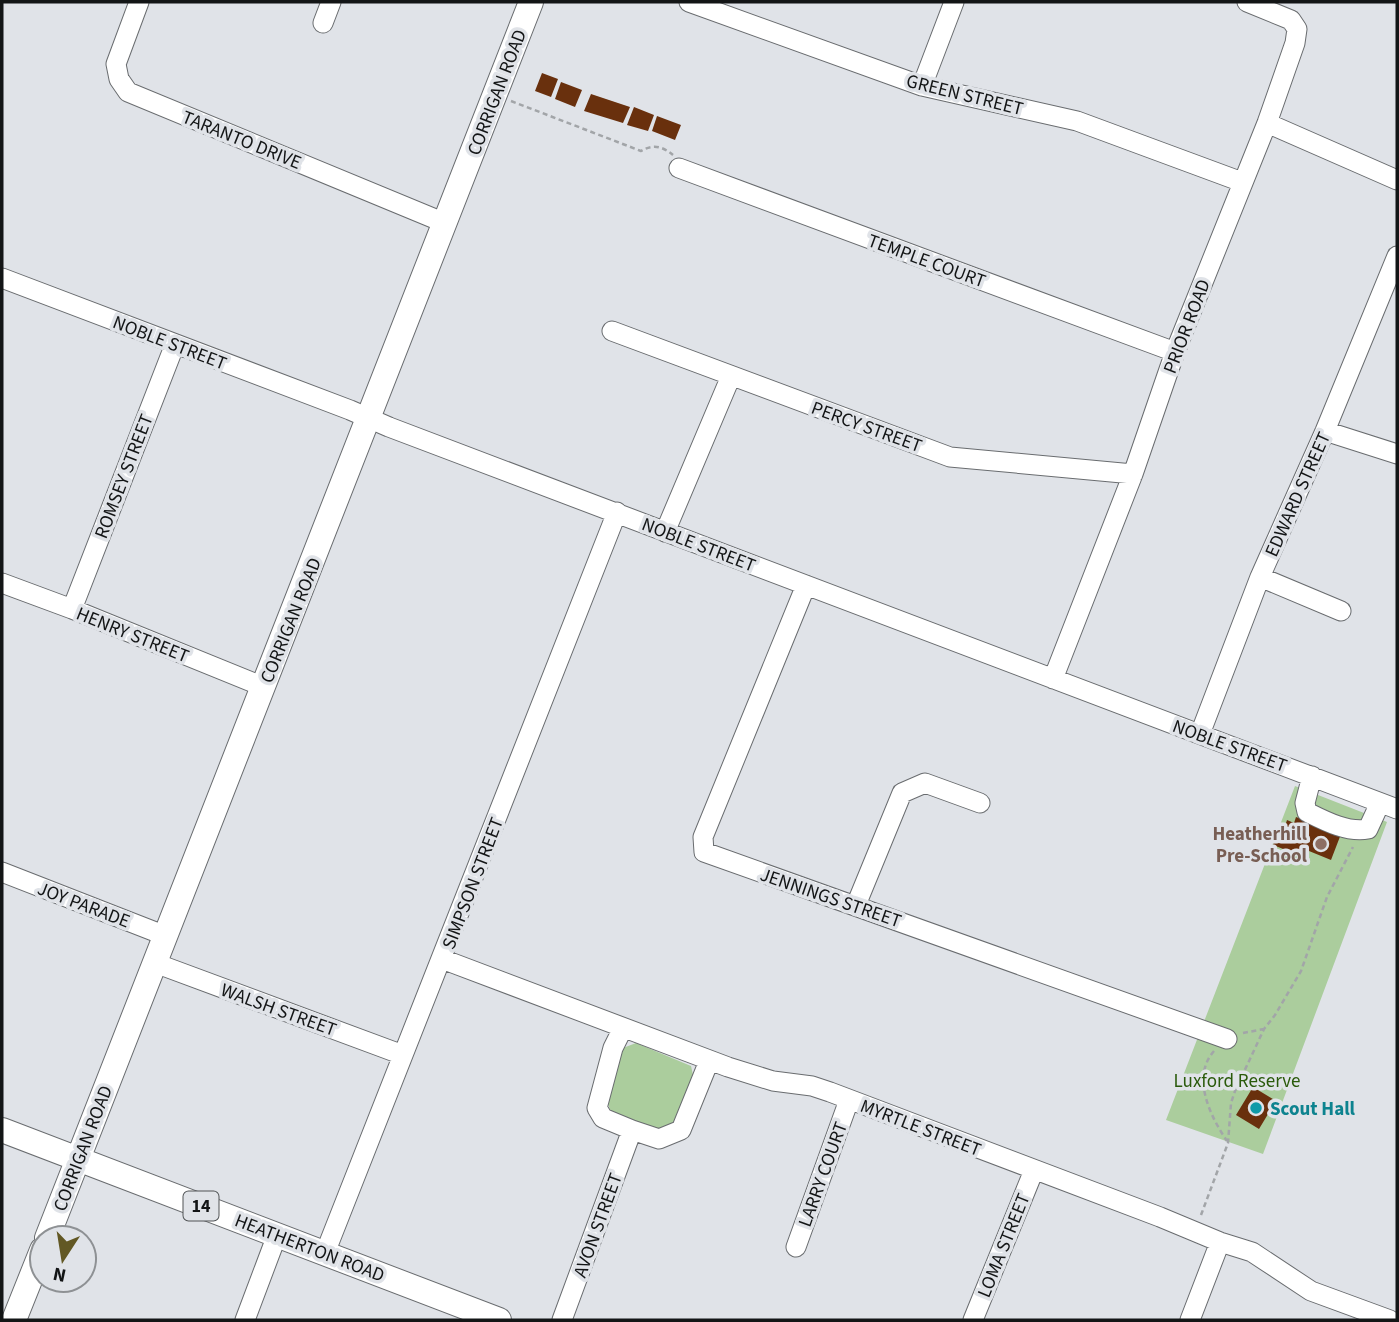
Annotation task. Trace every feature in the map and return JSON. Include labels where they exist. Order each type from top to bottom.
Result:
[{"type":"main road","name":"CORRIGAN ROAD","points":[[52,1224],[531,2]]},
{"type":"main road","name":"HEATHERTON ROAD","points":[[2,1130],[325,1253],[473,1315],[499,1320]]},
{"type":"main road","points":[[14,1320],[28,1285]]},
{"type":"street","name":"TARANTO DRIVE","points":[[139,2],[116,64],[119,79],[128,92],[445,223]]},
{"type":"street","points":[[323,23],[331,2]]},
{"type":"street","name":"GREEN STREET","points":[[689,2],[922,86],[1077,121],[1242,182]]},
{"type":"street","points":[[922,86],[954,2]]},
{"type":"street","name":"PRIOR ROAD","points":[[1053,679],[1133,474],[1175,352],[1267,123],[1296,43],[1297,29],[1291,20],[1247,2]]},
{"type":"street","points":[[1267,123],[1397,180]]},
{"type":"street","name":"TEMPLE COURT","points":[[679,168],[1175,352]]},
{"type":"street","name":"EDWARD STREET","points":[[1200,734],[1260,577],[1325,431],[1397,256]]},
{"type":"street","name":"NOBLE STREET","points":[[2,278],[1389,806]]},
{"type":"street","name":"PERCY STREET","points":[[612,331],[950,457],[1133,474]]},
{"type":"street","name":"ROMSEY STREET","points":[[72,608],[175,344]]},
{"type":"street","points":[[665,532],[731,376]]},
{"type":"street","points":[[1325,431],[1397,454]]},
{"type":"street","name":"SIMPSON STREET","points":[[325,1253],[617,512]]},
{"type":"street","points":[[1260,577],[1341,611]]},
{"type":"street","name":"HENRY STREET","points":[[2,583],[72,608],[264,687]]},
{"type":"street","name":"JENNINGS STREET","points":[[806,585],[703,837],[704,852],[1227,1039]]},
{"type":"street","points":[[1312,776],[1305,803],[1307,812],[1321,819],[1351,829],[1368,829],[1389,806]]},
{"type":"street","points":[[856,905],[902,793],[925,783],[980,803]]},
{"type":"street","name":"JOY PARADE","points":[[2,872],[166,936]]},
{"type":"street","name":"MYRTLE STREET","points":[[442,959],[709,1061],[773,1081],[812,1086],[1252,1252],[1311,1291],[1390,1320]]},
{"type":"street","name":"WALSH STREET","points":[[155,963],[403,1055]]},
{"type":"street","points":[[623,1028],[613,1048],[597,1108],[603,1118],[632,1130],[659,1139],[681,1130],[709,1061]]},
{"type":"street","name":"LARRY COURT","points":[[796,1247],[849,1100]]},
{"type":"street","name":"AVON STREET","points":[[562,1320],[632,1130]]},
{"type":"street","name":"LOMA STREET","points":[[972,1320],[1034,1170]]},
{"type":"street","points":[[245,1320],[277,1235]]},
{"type":"street","points":[[1190,1320],[1220,1242]]},
{"type":"path","points":[[494,96],[641,151],[649,146],[660,146],[672,154],[679,168]]},
{"type":"path","points":[[1195,1231],[1228,1143],[1231,1103],[1264,1029],[1301,971],[1327,897],[1357,839]]},
{"type":"path","points":[[1228,1143],[1217,1126],[1204,1092],[1203,1079],[1209,1057],[1227,1039],[1248,1031],[1264,1029]]},
{"type":"green space","name":"Luxford Reserve","points":[[1295,786],[1387,822],[1263,1154],[1166,1120]]},
{"type":"green space","points":[[636,1043],[691,1066],[693,1075],[673,1123],[658,1130],[611,1112],[605,1096],[623,1048]]},
{"type":"building","points":[[542,73],[558,79],[551,97],[535,91]]},
{"type":"building","points":[[561,82],[582,90],[575,107],[555,99]]},
{"type":"building","points":[[591,94],[630,107],[623,123],[584,111]]},
{"type":"building","points":[[634,107],[654,115],[648,131],[627,125]]},
{"type":"building","points":[[657,116],[681,125],[675,140],[652,131]]},
{"type":"building","points":[[1296,817],[1341,834],[1331,860],[1309,851],[1306,858],[1273,845],[1281,825],[1285,826],[1287,820],[1294,823]]},
{"type":"building","name":"Scout Hall","points":[[1253,1087],[1276,1101],[1259,1129],[1236,1115]]},
{"type":"place","name":"Heatherhill Pre-School","points":[[1321,844]]},
{"type":"place","name":"Scout Hall","points":[[1256,1108]]}]
